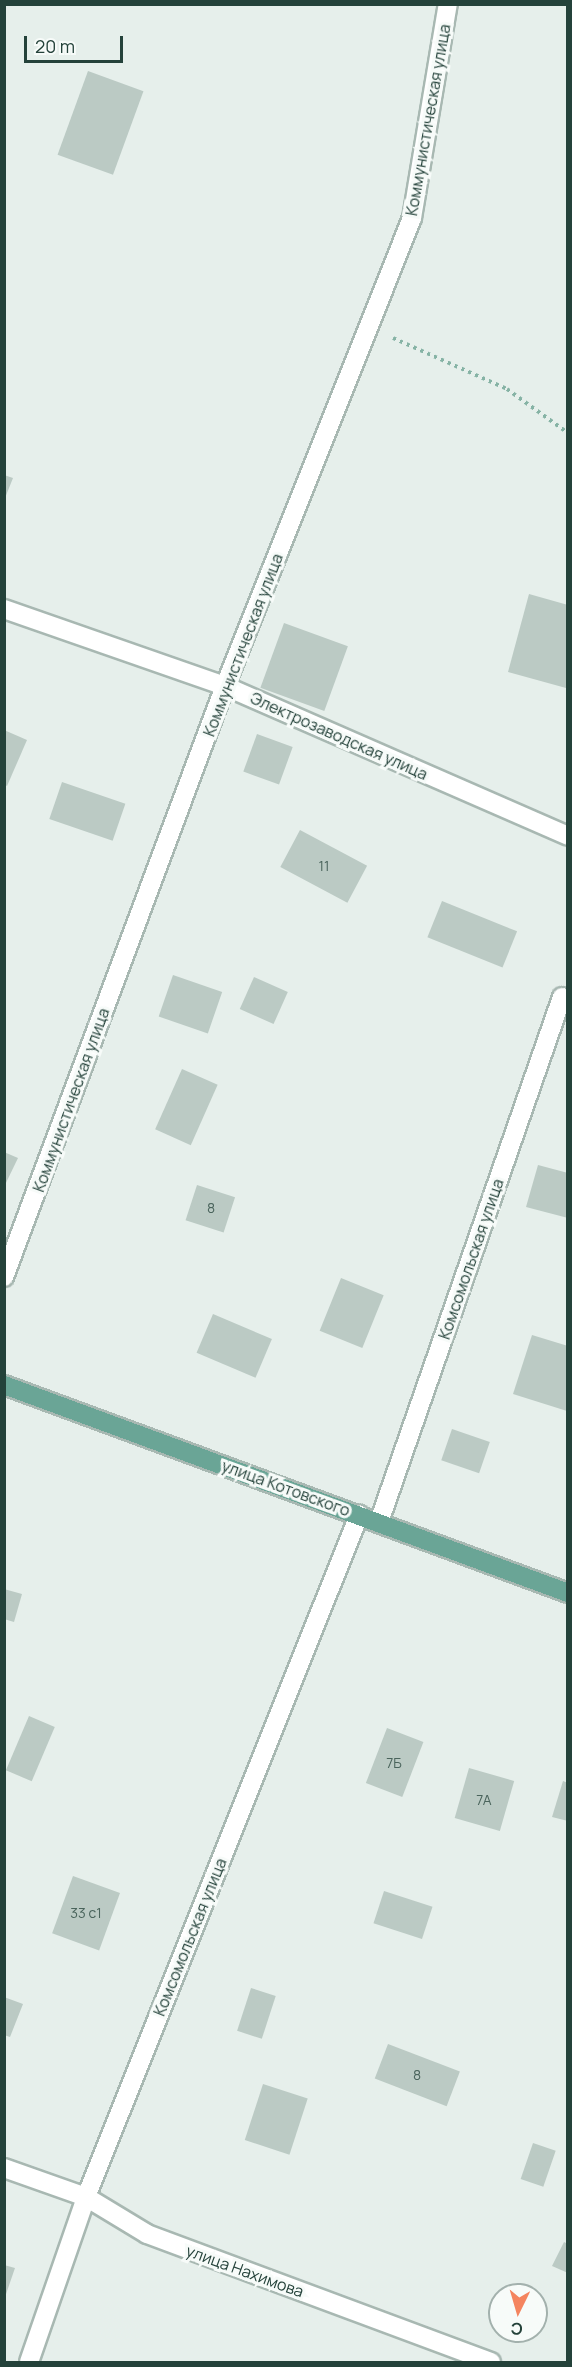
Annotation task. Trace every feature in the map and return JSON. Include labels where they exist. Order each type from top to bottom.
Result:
[{"type":"main road","name":"улица Котовского","points":[[4,1385],[567,1593]]},
{"type":"street","name":"Коммунистическая улица","points":[[4,1277],[225,686],[412,218],[448,4]]},
{"type":"street","name":"Электрозаводская улица","points":[[4,609],[225,686],[567,836]]},
{"type":"street","name":"Комсомольская улица","points":[[380,1522],[562,997]]},
{"type":"street","name":"Комсомольская улица","points":[[29,2362],[86,2197],[360,1515]]},
{"type":"street","name":"улица Нахимова","points":[[4,2168],[86,2197],[147,2234],[491,2362]]},
{"type":"path","points":[[391,337],[507,389],[567,433]]},
{"type":"building","points":[[88,71],[143,91],[113,175],[58,155]]},
{"type":"building","points":[[4,475],[13,478],[5,498],[4,498]]},
{"type":"building","points":[[529,594],[568,605],[566,688],[508,672]]},
{"type":"building","points":[[284,623],[348,646],[324,711],[260,688]]},
{"type":"building","points":[[4,730],[27,740],[7,786],[4,784]]},
{"type":"building","points":[[257,734],[293,747],[279,785],[243,772]]},
{"type":"building","points":[[62,782],[125,804],[113,841],[49,819]]},
{"type":"building","points":[[300,830],[367,866],[347,903],[280,867]]},
{"type":"building","points":[[442,901],[517,931],[502,968],[427,937]]},
{"type":"building","points":[[173,975],[222,992],[208,1034],[159,1017]]},
{"type":"building","points":[[254,977],[288,992],[274,1024],[240,1009]]},
{"type":"building","points":[[182,1069],[218,1085],[191,1145],[155,1129]]},
{"type":"building","points":[[4,1152],[18,1158],[4,1187]]},
{"type":"building","points":[[538,1165],[568,1173],[568,1218],[526,1207]]},
{"type":"building","points":[[197,1185],[235,1197],[224,1233],[186,1220]]},
{"type":"building","points":[[341,1278],[384,1295],[362,1348],[320,1331]]},
{"type":"building","points":[[213,1314],[272,1339],[256,1378],[197,1353]]},
{"type":"building","points":[[532,1335],[568,1346],[567,1411],[513,1394]]},
{"type":"building","points":[[452,1429],[490,1442],[479,1473],[441,1460]]},
{"type":"building","points":[[4,1589],[22,1594],[14,1622],[4,1619]]},
{"type":"building","points":[[29,1716],[55,1727],[32,1781],[6,1770]]},
{"type":"building","points":[[387,1728],[423,1742],[402,1797],[366,1783]]},
{"type":"building","points":[[469,1768],[514,1781],[500,1831],[455,1818]]},
{"type":"building","points":[[563,1781],[568,1783],[568,1821],[552,1817]]},
{"type":"building","points":[[73,1876],[120,1893],[99,1950],[52,1933]]},
{"type":"building","points":[[384,1891],[433,1907],[422,1939],[373,1923]]},
{"type":"building","points":[[251,1988],[276,1996],[262,2039],[237,2031]]},
{"type":"building","points":[[4,1997],[23,2004],[10,2037],[4,2035]]},
{"type":"building","points":[[388,2044],[460,2072],[447,2106],[375,2079]]},
{"type":"building","points":[[263,2084],[308,2099],[289,2155],[245,2140]]},
{"type":"building","points":[[533,2143],[556,2151],[543,2187],[521,2179]]},
{"type":"building","points":[[564,2242],[568,2244],[568,2273],[552,2266]]},
{"type":"building","points":[[4,2265],[15,2268],[5,2297],[4,2296]]}]
